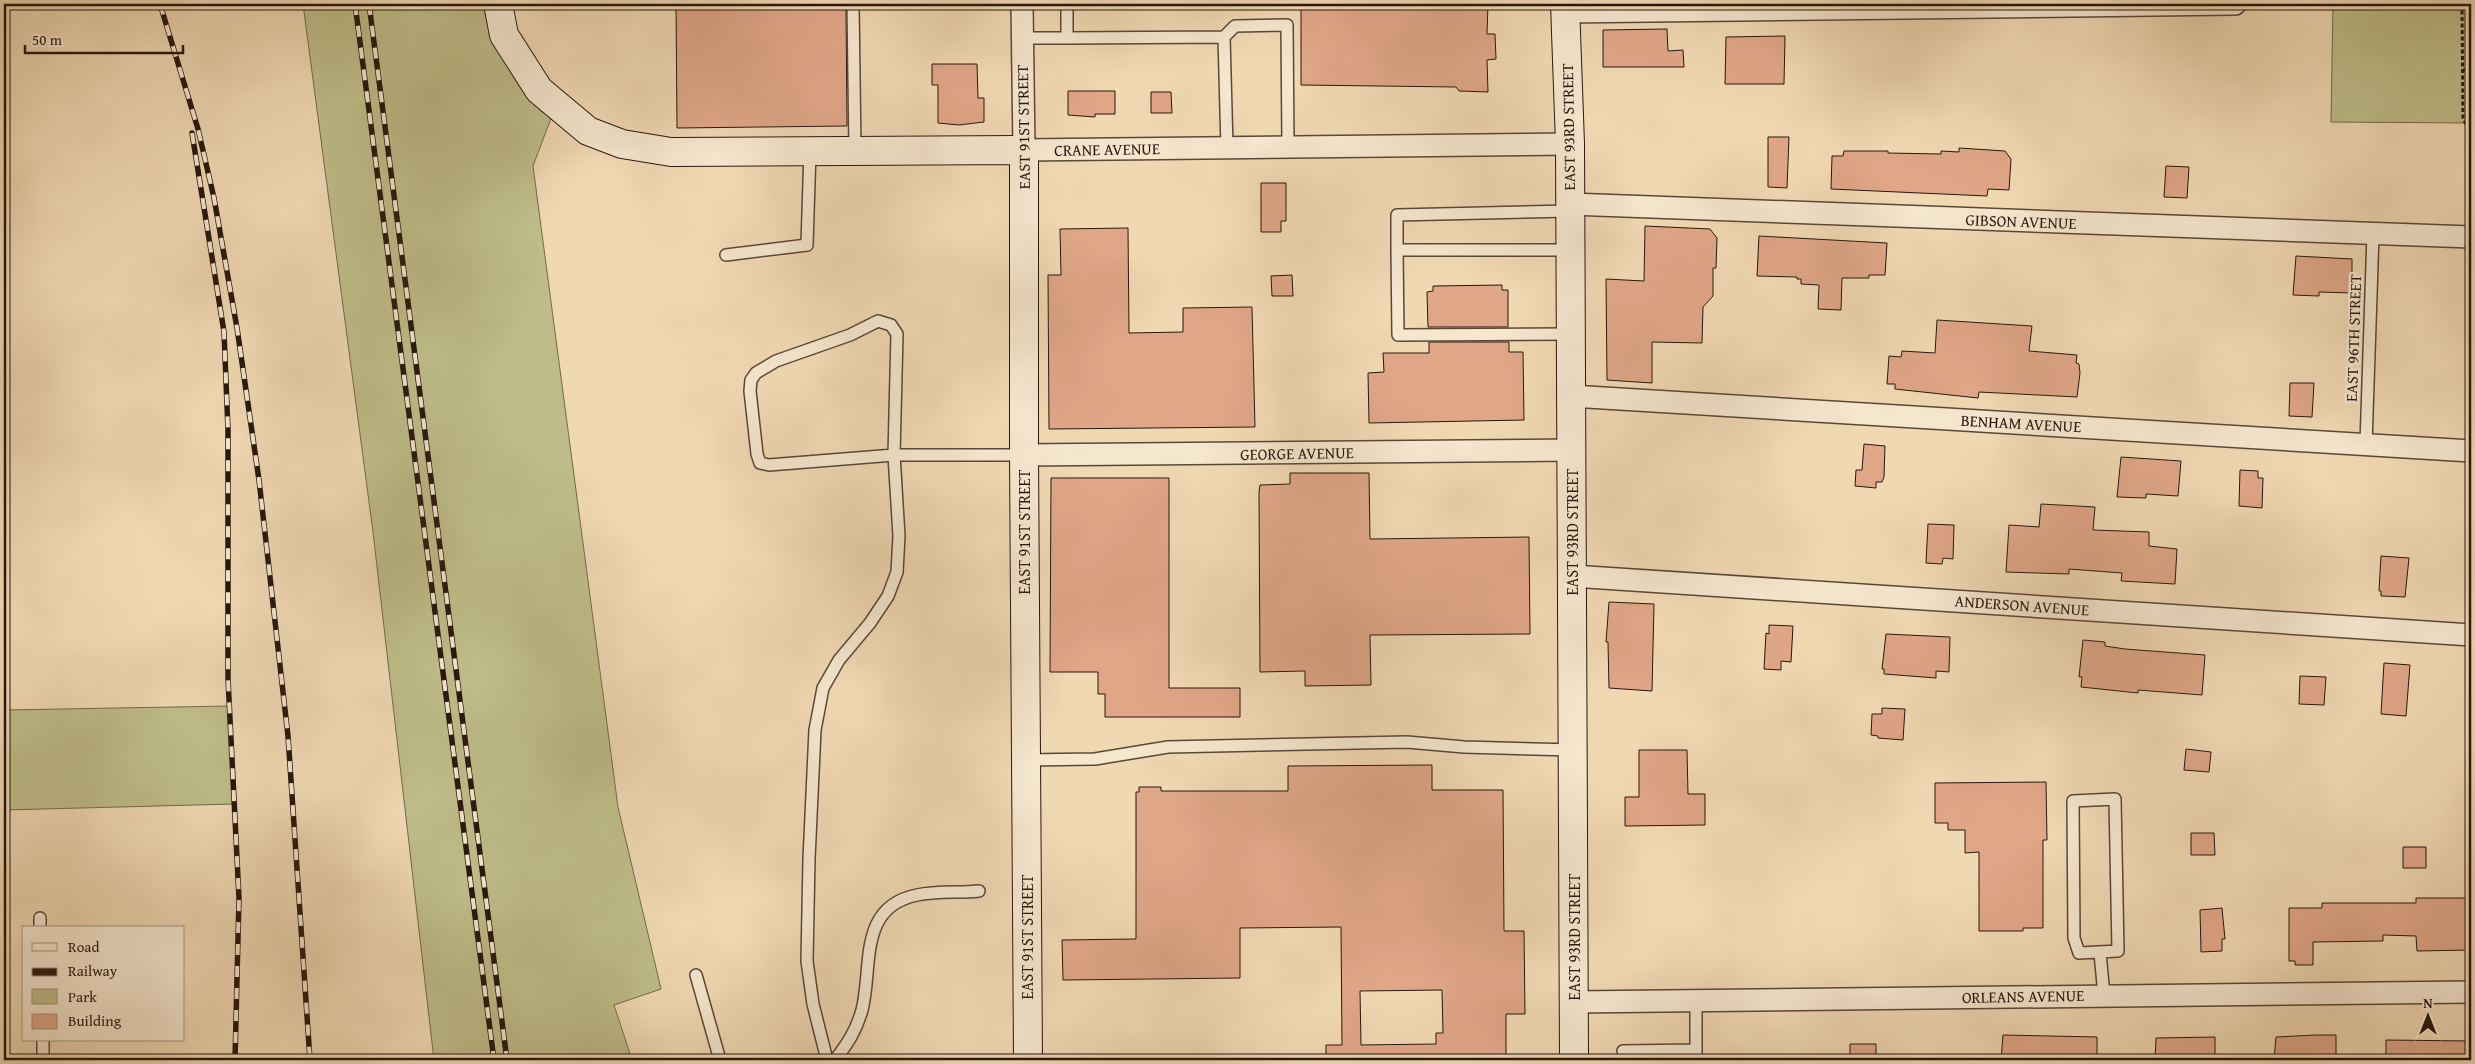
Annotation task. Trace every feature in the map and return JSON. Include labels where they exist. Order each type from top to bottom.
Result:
[{"type":"street","name":"CRANE AVENUE","points":[[498,4],[504,35],[539,90],[588,131],[622,144],[671,152],[1570,144]]},
{"type":"street","name":"EAST 91ST STREET","points":[[1022,4],[1028,1060]]},
{"type":"street","points":[[1565,8],[2235,4]]},
{"type":"street","name":"EAST 93RD STREET","points":[[1565,8],[1570,144],[1574,1060]]},
{"type":"street","name":"GIBSON AVENUE","points":[[1570,207],[2471,237]]},
{"type":"street","name":"BENHAM AVENUE","points":[[1571,396],[2471,451]]},
{"type":"street","name":"GEORGE AVENUE","points":[[1024,455],[1571,450]]},
{"type":"street","name":"ANDERSON AVENUE","points":[[1572,576],[2471,635]]},
{"type":"street","name":"ORLEANS AVENUE","points":[[1574,1002],[2471,992]]},
{"type":"lane","points":[[853,4],[855,151]]},
{"type":"lane","points":[[1067,4],[1067,38]]},
{"type":"lane","points":[[1023,38],[1224,37],[1235,26],[1287,24],[1288,147]]},
{"type":"lane","points":[[1224,37],[1227,148]]},
{"type":"lane","points":[[726,255],[807,245],[810,152]]},
{"type":"lane","points":[[1570,207],[1397,215],[1397,250],[1398,335],[1571,334]]},
{"type":"lane","name":"EAST 96TH STREET","points":[[2366,444],[2373,234]]},
{"type":"lane","points":[[1397,250],[1570,250]]},
{"type":"lane","points":[[827,1060],[812,1004],[807,961],[815,730],[823,688],[839,660],[875,616],[888,596],[897,572],[899,536],[894,456],[897,334],[891,325],[878,321],[850,335],[765,366],[756,372],[752,380],[750,391],[757,454],[760,463],[769,465],[894,456],[1024,455]]},
{"type":"lane","points":[[1026,760],[1095,759],[1168,746],[1397,742],[1464,747],[1573,750]]},
{"type":"lane","points":[[2114,799],[2118,952],[2100,952],[2079,952],[2074,938],[2074,801],[2114,799]]},
{"type":"lane","points":[[835,1060],[854,1035],[862,1008],[868,952],[878,922],[892,905],[917,895],[979,891]]},
{"type":"lane","points":[[2100,952],[2104,995]]},
{"type":"lane","points":[[696,975],[720,1060]]},
{"type":"lane","points":[[1623,1051],[1696,1055],[1696,1000]]},
{"type":"lane","points":[[43,1042],[43,1060]]},
{"type":"path","points":[[2462,4],[2463,118],[2471,135]]},
{"type":"path","points":[[2463,70],[2471,70]]},
{"type":"green space","points":[[303,4],[498,4],[556,105],[533,166],[618,807],[661,989],[614,1005],[632,1060],[434,1060],[373,532]]},
{"type":"green space","points":[[2333,4],[2471,4],[2471,123],[2331,122]]},
{"type":"green space","points":[[229,706],[234,804],[4,810],[4,710]]},
{"type":"building","points":[[676,4],[846,4],[847,126],[677,128]]},
{"type":"building","points":[[1301,4],[1377,4],[1377,8],[1460,8],[1460,4],[1488,4],[1487,34],[1495,34],[1496,59],[1487,60],[1488,92],[1459,91],[1456,87],[1301,85]]},
{"type":"building","points":[[1667,29],[1668,51],[1683,50],[1684,67],[1603,67],[1603,30]]},
{"type":"building","points":[[1785,36],[1784,84],[1725,84],[1726,37]]},
{"type":"building","points":[[932,64],[977,64],[978,98],[984,98],[984,122],[959,125],[938,123],[938,85],[932,85]]},
{"type":"building","points":[[1068,91],[1115,91],[1115,114],[1095,114],[1095,117],[1068,115]]},
{"type":"building","points":[[1151,92],[1171,92],[1172,113],[1151,113]]},
{"type":"building","points":[[1768,137],[1789,137],[1787,188],[1768,187]]},
{"type":"building","points":[[1959,148],[2005,151],[2011,159],[2009,190],[1988,189],[1987,196],[1831,189],[1832,156],[1843,156],[1844,151],[1941,154],[1941,151],[1959,152]]},
{"type":"building","points":[[2166,166],[2189,167],[2187,198],[2164,197]]},
{"type":"building","points":[[1261,183],[1286,183],[1286,221],[1281,221],[1281,232],[1261,232]]},
{"type":"building","points":[[1645,226],[1710,229],[1717,238],[1716,268],[1713,268],[1713,296],[1703,307],[1702,343],[1652,342],[1652,383],[1607,380],[1606,279],[1644,281]]},
{"type":"building","points":[[1128,228],[1129,333],[1183,332],[1183,308],[1252,307],[1255,427],[1049,429],[1048,275],[1061,275],[1060,229]]},
{"type":"building","points":[[1759,236],[1887,243],[1885,275],[1869,275],[1869,278],[1842,278],[1841,310],[1818,309],[1819,285],[1801,284],[1801,279],[1797,279],[1797,277],[1757,276]]},
{"type":"building","points":[[2296,256],[2352,259],[2352,293],[2319,292],[2319,296],[2293,295]]},
{"type":"building","points":[[1292,275],[1293,296],[1272,296],[1271,276]]},
{"type":"building","points":[[1502,285],[1502,290],[1508,290],[1508,327],[1428,327],[1427,292],[1433,291],[1433,286]]},
{"type":"building","points":[[1937,320],[2032,326],[2029,351],[2077,355],[2076,363],[2079,364],[2080,373],[2077,397],[1979,392],[1978,398],[1895,389],[1895,384],[1887,384],[1889,356],[1901,357],[1902,351],[1935,353]]},
{"type":"building","points":[[1429,342],[1509,342],[1509,352],[1523,352],[1524,420],[1369,423],[1368,373],[1384,372],[1383,353],[1429,353]]},
{"type":"building","points":[[2290,383],[2314,383],[2312,417],[2289,416]]},
{"type":"building","points":[[1864,444],[1885,446],[1884,477],[1882,482],[1876,482],[1876,488],[1855,486],[1856,470],[1862,470]]},
{"type":"building","points":[[2121,457],[2181,461],[2178,496],[2146,494],[2146,498],[2117,497]]},
{"type":"building","points":[[2240,470],[2258,471],[2258,478],[2263,478],[2262,508],[2239,506]]},
{"type":"building","points":[[1290,473],[1369,473],[1370,539],[1529,537],[1530,634],[1370,635],[1371,685],[1305,686],[1305,671],[1260,672],[1260,485],[1290,484]]},
{"type":"building","points":[[1051,478],[1169,478],[1169,688],[1240,688],[1240,717],[1105,717],[1105,694],[1098,694],[1098,672],[1050,672]]},
{"type":"building","points":[[2041,504],[2095,507],[2093,530],[2149,532],[2149,546],[2177,549],[2175,584],[2121,581],[2122,573],[2069,569],[2069,574],[2006,572],[2009,525],[2039,527]]},
{"type":"building","points":[[1928,524],[1954,525],[1953,559],[1943,558],[1942,564],[1926,563]]},
{"type":"building","points":[[2381,556],[2409,558],[2405,597],[2381,596],[2381,591],[2379,591]]},
{"type":"building","points":[[1609,602],[1654,604],[1652,691],[1609,688],[1608,642],[1606,642]]},
{"type":"building","points":[[1769,625],[1793,626],[1791,662],[1781,661],[1781,670],[1764,669],[1766,633],[1769,634]]},
{"type":"building","points":[[1886,634],[1950,637],[1949,672],[1936,671],[1936,678],[1884,674],[1884,669],[1882,669]]},
{"type":"building","points":[[2083,640],[2105,642],[2105,646],[2125,649],[2205,655],[2202,695],[2138,690],[2138,693],[2081,687],[2082,677],[2079,677]]},
{"type":"building","points":[[2384,663],[2410,665],[2406,716],[2381,714]]},
{"type":"building","points":[[2300,676],[2326,677],[2324,705],[2299,704]]},
{"type":"building","points":[[1882,708],[1905,709],[1903,740],[1878,738],[1878,736],[1871,735],[1872,714],[1882,714]]},
{"type":"building","points":[[2186,749],[2211,752],[2209,772],[2184,770]]},
{"type":"building","points":[[1639,750],[1687,750],[1688,794],[1705,794],[1705,825],[1625,826],[1625,797],[1639,797]]},
{"type":"building","points":[[1432,765],[1432,790],[1503,790],[1504,931],[1524,931],[1525,1014],[1506,1014],[1506,1060],[1326,1060],[1326,1045],[1342,1045],[1341,927],[1240,928],[1240,978],[1063,980],[1062,940],[1136,939],[1136,792],[1139,792],[1139,787],[1161,787],[1161,791],[1288,791],[1288,766]],"holes":[[[1442,990],[1443,1033],[1436,1033],[1436,1044],[1361,1045],[1360,991]]]},
{"type":"building","points":[[2046,782],[2047,840],[2043,840],[2043,928],[2023,928],[2023,931],[1979,931],[1979,852],[1965,853],[1965,830],[1948,830],[1948,823],[1935,823],[1935,783]]},
{"type":"building","points":[[2191,833],[2214,833],[2215,855],[2191,855]]},
{"type":"building","points":[[2403,847],[2426,847],[2426,868],[2403,868]]},
{"type":"building","points":[[2416,898],[2471,898],[2471,950],[2417,951],[2416,936],[2383,935],[2383,941],[2313,942],[2313,965],[2295,965],[2295,961],[2289,961],[2289,908],[2322,908],[2322,903],[2416,903]]},
{"type":"building","points":[[2222,908],[2225,939],[2222,939],[2222,951],[2201,952],[2200,910]]},
{"type":"building","points":[[2003,1035],[2097,1037],[2097,1060],[2001,1060]]},
{"type":"building","points":[[2336,1035],[2336,1060],[2274,1060],[2276,1037]]},
{"type":"building","points":[[2215,1037],[2215,1060],[2155,1060],[2156,1038]]},
{"type":"building","points":[[2386,1040],[2471,1041],[2471,1060],[2386,1060]]},
{"type":"building","points":[[1850,1044],[1876,1044],[1876,1060],[1850,1060]]},
{"type":"railway","points":[[160,4],[198,129],[214,198],[237,328],[259,480],[288,736],[310,1060]]},
{"type":"railway","points":[[355,4],[494,1060]]},
{"type":"railway","points":[[369,4],[507,1060]]},
{"type":"railway","points":[[192,133],[224,332],[228,430],[228,679],[239,898],[235,1060]]}]
